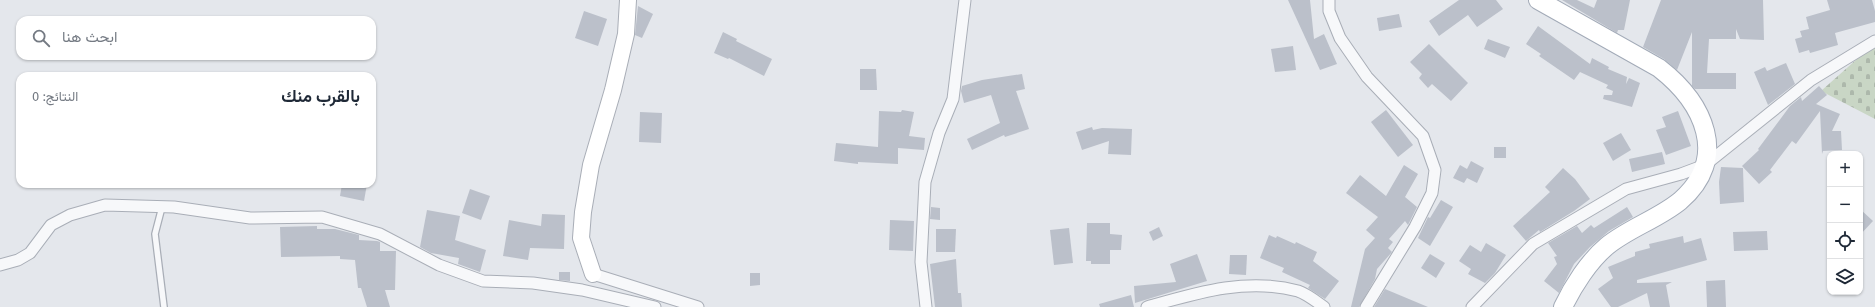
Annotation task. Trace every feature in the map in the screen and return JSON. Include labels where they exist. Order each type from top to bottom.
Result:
[{"type":"main road","points":[[1538,0],[1659,68],[1673,79],[1687,95],[1704,126],[1708,139],[1705,165],[1700,177],[1692,189],[1678,202],[1606,246],[1577,282],[1563,307]]},
{"type":"street","points":[[628,0],[626,34],[613,90],[591,165],[583,212],[581,238],[593,274],[698,307]]},
{"type":"street","points":[[926,307],[921,262],[925,182],[939,133],[953,99],[965,0]]},
{"type":"street","points":[[1329,0],[1329,11],[1340,38],[1367,77],[1423,136],[1435,170],[1432,193],[1418,220],[1366,307]]},
{"type":"street","points":[[1472,307],[1533,244],[1591,208],[1626,189],[1681,174],[1705,165],[1811,80],[1875,41]]},
{"type":"street","points":[[0,265],[18,260],[30,253],[51,225],[70,215],[105,205],[162,207],[250,218],[322,217],[380,234],[439,265],[483,281],[533,283],[582,290],[655,307]]},
{"type":"street","points":[[1147,307],[1207,290],[1261,285],[1299,291],[1324,307]]},
{"type":"lane","points":[[162,207],[155,234],[164,307]]},
{"type":"green space","points":[[1875,47],[1875,119],[1821,91],[1866,51]]},
{"type":"building","points":[[1288,0],[1310,0],[1314,39],[1324,34],[1337,64],[1320,70]]},
{"type":"building","points":[[1459,0],[1496,0],[1503,9],[1477,27],[1468,15],[1439,36],[1429,21]]},
{"type":"building","points":[[1562,0],[1577,0],[1594,8],[1597,0],[1630,0],[1624,30],[1618,30],[1617,33]]},
{"type":"building","points":[[1661,0],[1763,0],[1764,40],[1740,39],[1736,29],[1736,39],[1709,39],[1707,73],[1736,73],[1736,89],[1695,89],[1692,86],[1692,32],[1677,70],[1664,59],[1643,47]]},
{"type":"building","points":[[1827,0],[1872,0],[1875,11],[1875,22],[1835,33],[1838,45],[1810,53],[1809,50],[1799,53],[1795,39],[1802,37],[1800,31],[1809,29],[1806,17],[1830,10]]},
{"type":"building","points":[[638,6],[653,14],[642,38],[635,35]]},
{"type":"building","points":[[584,11],[607,19],[598,46],[575,38]]},
{"type":"building","points":[[1399,14],[1402,27],[1379,31],[1377,18]]},
{"type":"building","points":[[1538,26],[1590,64],[1592,58],[1609,67],[1608,69],[1627,77],[1626,84],[1629,78],[1640,83],[1632,107],[1603,99],[1604,95],[1612,95],[1613,91],[1606,88],[1608,85],[1580,72],[1574,80],[1539,56],[1541,54],[1526,44]]},
{"type":"building","points":[[723,32],[737,39],[736,41],[772,59],[764,76],[729,58],[728,59],[714,53]]},
{"type":"building","points":[[1488,39],[1510,47],[1505,58],[1484,49]]},
{"type":"building","points":[[1429,44],[1468,83],[1451,101],[1432,84],[1428,88],[1419,78],[1422,74],[1410,62]]},
{"type":"building","points":[[1293,46],[1296,70],[1275,72],[1271,49]]},
{"type":"building","points":[[1786,63],[1795,84],[1768,105],[1754,72],[1765,67],[1767,71]]},
{"type":"building","points":[[860,69],[876,69],[877,90],[860,90]]},
{"type":"building","points":[[1022,74],[1025,89],[1016,91],[1029,129],[1005,137],[1004,135],[972,150],[967,139],[1000,123],[991,95],[964,103],[961,91],[962,86],[982,80]]},
{"type":"building","points":[[1819,86],[1827,95],[1816,104],[1840,114],[1832,131],[1841,131],[1842,150],[1823,151],[1822,154],[1820,111],[1796,144],[1792,141],[1770,170],[1772,172],[1759,184],[1742,166],[1759,150],[1758,149],[1790,106],[1801,97],[1802,101]]},
{"type":"building","points":[[902,110],[914,112],[909,136],[925,138],[924,150],[898,148],[898,164],[858,162],[858,164],[834,161],[836,143],[878,147],[879,111],[901,112]]},
{"type":"building","points":[[1386,110],[1413,145],[1398,157],[1371,122]]},
{"type":"building","points":[[1678,111],[1691,146],[1666,155],[1656,130],[1666,127],[1662,117]]},
{"type":"building","points":[[640,112],[662,113],[661,143],[639,142]]},
{"type":"building","points":[[1092,127],[1093,130],[1102,128],[1132,129],[1131,155],[1108,154],[1109,141],[1082,150],[1076,132]]},
{"type":"building","points":[[1621,133],[1631,150],[1613,161],[1603,143]]},
{"type":"building","points":[[1494,147],[1506,147],[1506,158],[1494,158]]},
{"type":"building","points":[[1662,152],[1665,164],[1632,172],[1629,159]]},
{"type":"building","points":[[1471,161],[1484,168],[1477,183],[1467,178],[1464,183],[1453,178],[1460,165],[1467,169]]},
{"type":"building","points":[[1404,165],[1418,174],[1405,197],[1417,207],[1408,225],[1405,221],[1389,239],[1393,242],[1388,248],[1392,252],[1377,269],[1375,279],[1359,307],[1351,307],[1365,249],[1375,238],[1366,230],[1378,217],[1346,193],[1360,175],[1386,196]]},
{"type":"building","points":[[1721,167],[1743,168],[1744,202],[1720,204],[1719,182]]},
{"type":"building","points":[[1563,168],[1575,179],[1590,199],[1574,211],[1540,232],[1539,230],[1526,241],[1513,226],[1550,192],[1545,187]]},
{"type":"building","points":[[341,188],[366,188],[364,201],[340,196]]},
{"type":"building","points":[[470,189],[490,196],[481,220],[462,213]]},
{"type":"building","points":[[1441,200],[1453,207],[1430,246],[1418,238],[1428,217],[1430,218]]},
{"type":"building","points":[[931,207],[940,208],[940,220],[930,219]]},
{"type":"building","points":[[1627,207],[1633,217],[1609,231],[1590,247],[1574,264],[1559,293],[1544,281],[1557,264],[1554,257],[1557,256],[1548,243],[1577,226],[1582,233],[1591,225],[1594,228]]},
{"type":"building","points":[[427,210],[460,216],[455,240],[486,250],[480,272],[458,264],[459,258],[431,253],[420,247]]},
{"type":"building","points":[[1863,212],[1873,221],[1863,232]]},
{"type":"building","points":[[542,214],[565,215],[564,249],[530,248],[528,260],[503,256],[509,220],[541,226]]},
{"type":"building","points":[[890,220],[914,221],[913,251],[889,250]]},
{"type":"building","points":[[1087,223],[1110,223],[1110,234],[1122,235],[1121,250],[1110,250],[1110,264],[1091,264],[1091,261],[1086,261]]},
{"type":"building","points":[[317,226],[317,229],[335,229],[359,235],[359,240],[380,242],[380,251],[396,251],[395,290],[385,290],[390,307],[367,307],[361,288],[358,288],[355,260],[340,259],[340,256],[281,257],[280,227]]},
{"type":"building","points":[[1159,227],[1163,236],[1153,241],[1149,232]]},
{"type":"building","points":[[1069,228],[1073,263],[1054,265],[1050,230]]},
{"type":"building","points":[[936,229],[956,229],[955,252],[936,252]]},
{"type":"building","points":[[1767,231],[1768,250],[1734,251],[1733,232]]},
{"type":"building","points":[[1269,235],[1276,238],[1277,236],[1295,244],[1296,242],[1317,252],[1313,261],[1339,281],[1325,299],[1308,288],[1310,285],[1282,272],[1284,268],[1260,258]]},
{"type":"building","points":[[1683,236],[1684,243],[1701,238],[1707,260],[1637,280],[1637,283],[1672,282],[1666,285],[1670,307],[1650,307],[1647,293],[1618,307],[1611,307],[1598,289],[1613,278],[1608,267],[1635,256],[1635,252],[1650,248],[1649,244]]},
{"type":"building","points":[[1486,243],[1506,255],[1495,273],[1485,283],[1468,274],[1471,269],[1459,261],[1470,245],[1481,252]]},
{"type":"building","points":[[1197,254],[1207,281],[1135,303],[1134,286],[1176,282],[1170,264]]},
{"type":"building","points":[[1430,254],[1445,263],[1436,278],[1421,268]]},
{"type":"building","points":[[1230,255],[1247,255],[1246,275],[1229,274]]},
{"type":"building","points":[[956,259],[958,293],[961,293],[962,307],[935,307],[930,264]]},
{"type":"building","points":[[559,272],[570,272],[570,281],[559,280]]},
{"type":"building","points":[[750,273],[760,273],[760,285],[750,286]]},
{"type":"building","points":[[1725,280],[1726,307],[1707,307],[1706,281]]},
{"type":"building","points":[[1385,289],[1428,307],[1374,307]]},
{"type":"building","points":[[1131,295],[1134,307],[1100,307],[1099,304]]}]
